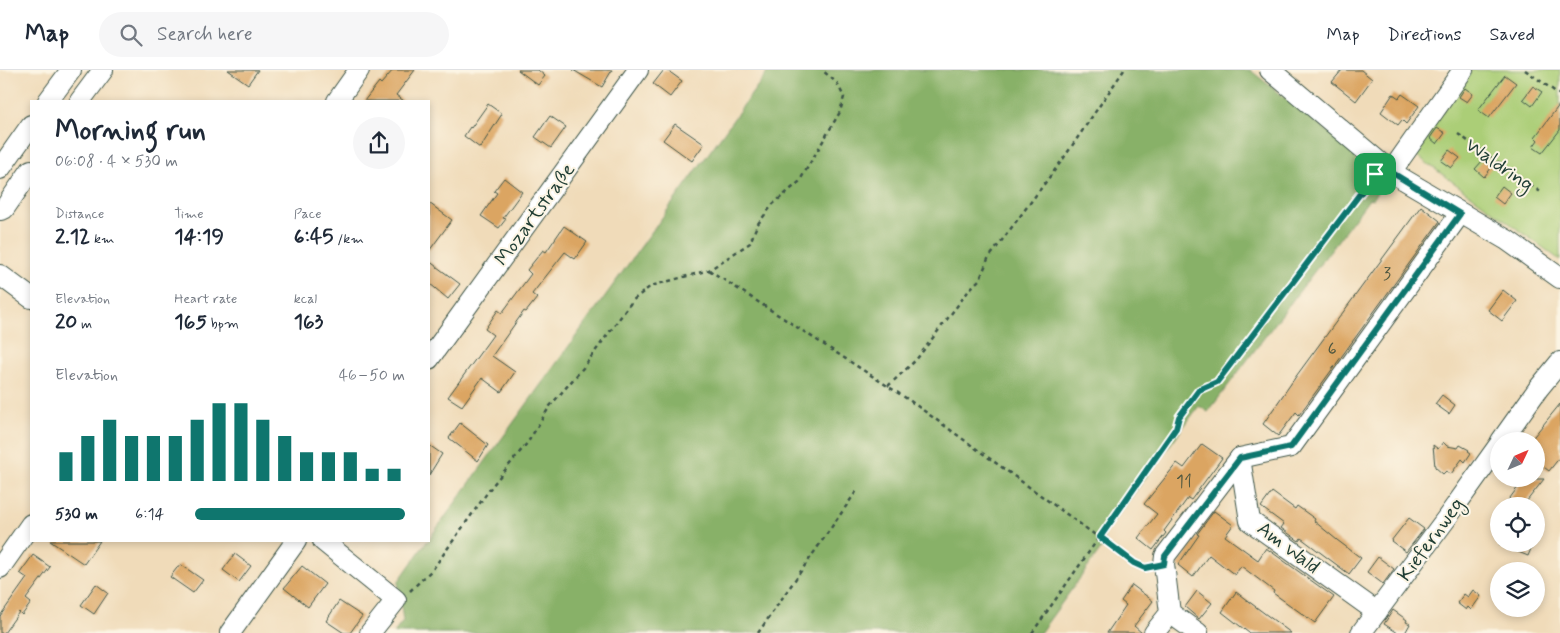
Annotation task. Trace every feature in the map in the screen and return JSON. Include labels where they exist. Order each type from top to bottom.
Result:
[{"type":"street","points":[[49,100],[71,70]]},
{"type":"street","points":[[81,100],[103,70]]},
{"type":"street","points":[[338,100],[359,70]]},
{"type":"street","name":"Mozartstraße","points":[[430,357],[638,70]]},
{"type":"street","points":[[1270,70],[1391,172],[1507,240],[1560,278]]},
{"type":"street","points":[[1391,172],[1463,70]]},
{"type":"street","points":[[0,169],[30,126]]},
{"type":"street","points":[[0,210],[4,209],[30,171]]},
{"type":"street","points":[[1154,633],[1170,613],[1164,564],[1165,556],[1240,458],[1291,447],[1460,214]]},
{"type":"street","points":[[0,275],[30,297]]},
{"type":"street","points":[[1507,432],[1560,362]]},
{"type":"street","name":"Am Wald","points":[[1240,458],[1250,521],[1377,612]]},
{"type":"street","name":"Kiefernweg","points":[[1361,633],[1490,458]]},
{"type":"street","points":[[0,568],[30,525]]},
{"type":"street","points":[[230,633],[295,542]]},
{"type":"street","points":[[324,542],[396,600],[370,633]]},
{"type":"street","points":[[1170,613],[1198,633]]},
{"type":"path","points":[[396,600],[416,586],[433,569],[492,486],[528,442],[550,406],[583,368],[633,300],[651,286],[709,270],[750,243],[758,225],[773,204],[799,182],[840,112],[844,97],[837,83],[822,70]]},
{"type":"path","points":[[888,386],[916,360],[970,289],[980,279],[988,259],[1063,159],[1124,70]]},
{"type":"path","points":[[1525,70],[1560,95]]},
{"type":"path","name":"Waldring","points":[[1458,134],[1542,193]]},
{"type":"path","points":[[1032,633],[1176,428],[1179,417],[1199,390],[1217,382],[1375,174],[1391,172]]},
{"type":"path","points":[[709,270],[888,386],[1134,563],[1145,568],[1164,564]]},
{"type":"path","points":[[758,633],[858,489]]},
{"type":"green space","points":[[769,70],[1250,70],[1388,179],[1372,199],[1370,198],[1208,412],[1199,406],[1103,535],[1104,545],[1040,633],[394,633],[403,621],[398,582],[426,542],[430,542],[430,538]]},
{"type":"green space","points":[[1472,70],[1560,70],[1560,260],[1413,153]]},
{"type":"building","points":[[228,70],[258,70],[248,84]]},
{"type":"building","points":[[393,70],[415,70],[396,95],[403,100],[365,100],[379,82],[381,84]]},
{"type":"building","points":[[518,70],[538,70],[545,76],[538,85]]},
{"type":"building","points":[[573,70],[612,70],[602,87]]},
{"type":"building","points":[[664,70],[667,70],[682,81],[670,97],[653,84]]},
{"type":"building","points":[[1342,70],[1361,70],[1372,79],[1356,101],[1332,82]]},
{"type":"building","points":[[1505,75],[1516,83],[1489,118],[1478,110]]},
{"type":"building","points":[[1533,86],[1542,92],[1532,106],[1523,99]]},
{"type":"building","points":[[1465,88],[1473,94],[1467,102],[1459,97]]},
{"type":"building","points":[[1393,94],[1399,98],[1402,94],[1419,106],[1406,124],[1402,120],[1398,125],[1381,112]]},
{"type":"building","points":[[488,104],[502,114],[480,148],[464,136]]},
{"type":"building","points":[[1560,104],[1560,130],[1542,153],[1533,147],[1538,140],[1535,137]]},
{"type":"building","points":[[550,116],[566,127],[551,148],[535,137]]},
{"type":"building","points":[[675,124],[704,144],[692,161],[663,140]]},
{"type":"building","points":[[1437,128],[1445,133],[1437,144],[1430,138]]},
{"type":"building","points":[[1449,150],[1460,158],[1451,168],[1441,161]]},
{"type":"building","points":[[1483,160],[1492,167],[1484,177],[1475,169]]},
{"type":"building","points":[[504,178],[522,192],[503,218],[506,219],[499,228],[481,216],[497,193],[494,191]]},
{"type":"building","points":[[1502,186],[1511,193],[1503,204],[1494,197]]},
{"type":"building","points":[[430,204],[452,220],[430,250]]},
{"type":"building","points":[[1421,206],[1440,221],[1299,415],[1296,412],[1278,436],[1263,424]]},
{"type":"building","points":[[564,226],[587,242],[575,259],[565,252],[532,294],[537,298],[526,312],[524,311],[492,356],[515,372],[501,392],[482,378],[462,406],[448,397],[493,335],[485,329],[498,310],[502,313],[531,274],[527,270],[543,250],[546,252]]},
{"type":"building","points":[[430,262],[460,284],[448,299],[430,284]]},
{"type":"building","points":[[1503,290],[1517,301],[1502,321],[1488,310]]},
{"type":"building","points":[[1442,395],[1455,405],[1449,414],[1435,404]]},
{"type":"building","points":[[1560,404],[1560,457],[1549,471],[1545,468],[1545,432],[1537,432]]},
{"type":"building","points":[[460,423],[488,445],[478,461],[449,438]]},
{"type":"building","points":[[1443,442],[1447,446],[1458,448],[1460,445],[1471,453],[1465,462],[1462,459],[1451,474],[1446,471],[1443,474],[1435,467],[1433,445],[1438,449]]},
{"type":"building","points":[[1202,444],[1222,458],[1191,500],[1188,498],[1153,550],[1138,538],[1157,514],[1144,504],[1177,463],[1184,468]]},
{"type":"building","points":[[430,446],[442,454],[430,473]]},
{"type":"building","points":[[1517,488],[1537,488],[1530,497],[1511,497]]},
{"type":"building","points":[[1272,492],[1295,509],[1297,506],[1315,519],[1314,521],[1361,558],[1349,574],[1301,538],[1299,541],[1281,528],[1284,524],[1261,507]]},
{"type":"building","points":[[1214,511],[1233,525],[1225,536],[1258,560],[1266,548],[1334,597],[1315,623],[1273,593],[1274,591],[1241,566],[1235,575],[1209,555],[1193,577],[1178,565]]},
{"type":"building","points":[[1409,518],[1424,529],[1406,552],[1391,541]]},
{"type":"building","points":[[51,542],[99,542],[84,564]]},
{"type":"building","points":[[1518,552],[1530,552],[1528,556]]},
{"type":"building","points":[[235,554],[251,566],[239,582],[223,570]]},
{"type":"building","points":[[33,555],[50,567],[26,599],[31,603],[22,615],[19,612],[4,633],[0,633],[0,616],[27,578],[20,573]]},
{"type":"building","points":[[1378,557],[1394,569],[1383,584],[1367,572]]},
{"type":"building","points":[[180,564],[203,580],[193,593],[170,577]]},
{"type":"building","points":[[302,566],[325,584],[308,607],[284,588]]},
{"type":"building","points":[[96,584],[108,593],[94,614],[81,605]]},
{"type":"building","points":[[1132,585],[1153,601],[1134,626],[1142,633],[1107,633],[1126,605],[1121,601]]},
{"type":"building","points":[[1473,590],[1481,596],[1471,610],[1468,607],[1466,610],[1457,603],[1464,594],[1468,597]]},
{"type":"building","points":[[1197,591],[1212,603],[1199,619],[1185,607]]},
{"type":"building","points":[[1236,592],[1291,633],[1249,633],[1222,612]]},
{"type":"building","points":[[339,601],[362,616],[350,633],[344,633],[326,621]]},
{"type":"building","points":[[1393,610],[1410,624],[1405,633],[1398,633],[1384,624]]},
{"type":"route","points":[[1391,172],[1460,214],[1291,447],[1240,458],[1165,556],[1164,564],[1145,568],[1134,563],[1100,537],[1176,428],[1179,417],[1199,390],[1217,382],[1375,174],[1391,172]]}]
